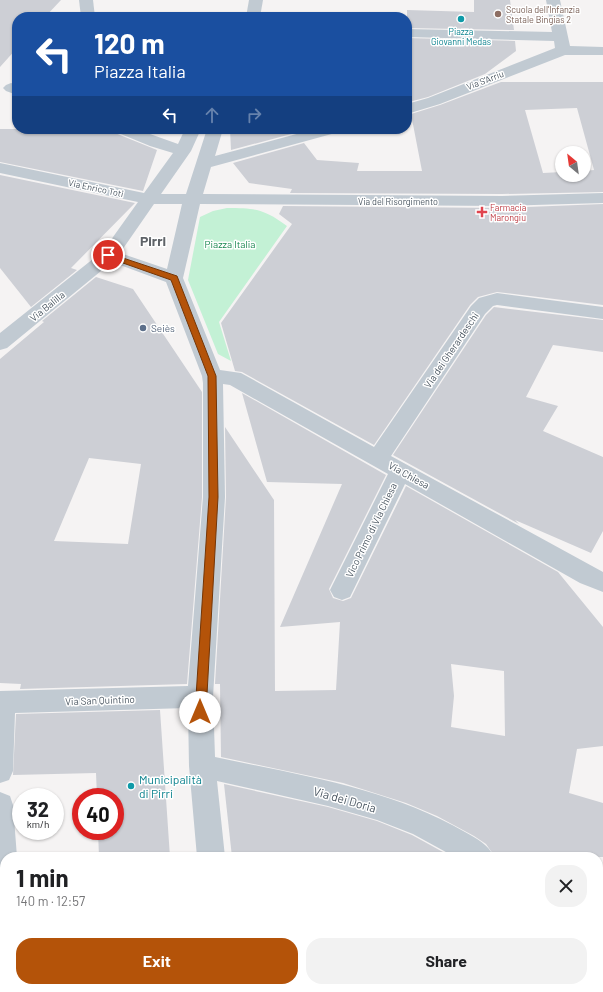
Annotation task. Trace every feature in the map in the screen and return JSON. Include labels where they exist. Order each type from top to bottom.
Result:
[{"type":"street","points":[[86,0],[87,12]]},
{"type":"street","points":[[255,12],[256,0]]},
{"type":"street","points":[[553,0],[562,44]]},
{"type":"street","points":[[412,33],[562,44],[603,51]]},
{"type":"street","name":"Via S'Arriu","points":[[412,108],[434,101],[562,44]]},
{"type":"street","points":[[136,134],[183,151]]},
{"type":"street","points":[[174,278],[108,255],[183,151],[192,134]]},
{"type":"street","points":[[211,852],[202,766],[200,697],[214,497],[212,376],[174,278],[187,217],[214,134]]},
{"type":"street","points":[[205,164],[315,134]]},
{"type":"street","name":"Via Enrico Toti","points":[[0,168],[148,200],[193,201]]},
{"type":"street","name":"Via del Risorgimento","points":[[193,201],[502,201],[603,198]]},
{"type":"street","name":"Via Balilla","points":[[0,343],[108,255]]},
{"type":"street","name":"Via dei Gherardeschi","points":[[378,458],[478,310],[486,302],[497,299],[603,313]]},
{"type":"street","name":"Via Chiesa","points":[[212,376],[234,378],[588,576],[603,582]]},
{"type":"street","name":"Vico Primo di Via Chiesa","points":[[342,590],[401,471]]},
{"type":"street","name":"Via San Quintino","points":[[2,702],[200,697]]},
{"type":"street","points":[[0,770],[2,702]]},
{"type":"street","name":"Via dei Doria","points":[[202,766],[306,788],[402,816],[447,836],[472,852]]},
{"type":"street","points":[[0,805],[2,852]]},
{"type":"green space","name":"Piazza Italia","points":[[227,208],[245,208],[259,211],[272,216],[287,226],[219,322],[231,361],[218,354],[188,280],[200,217],[213,211]]},
{"type":"building","points":[[0,0],[61,0],[50,12],[12,12],[12,54],[0,67]]},
{"type":"building","points":[[474,0],[510,0],[514,30],[412,28],[412,12],[407,12],[407,10],[474,12]]},
{"type":"building","points":[[412,38],[515,41],[516,51],[485,74],[428,97],[412,101]]},
{"type":"building","points":[[501,82],[603,82],[603,192],[502,194],[290,193],[292,189],[249,183],[233,163],[304,143],[317,160],[359,163],[357,171],[422,171],[412,114],[440,105]],"holes":[[[577,108],[587,146],[591,146],[591,159],[594,170],[591,170],[591,182],[555,182],[555,172],[543,173],[525,110]]]},
{"type":"building","points":[[0,129],[12,129],[12,134],[117,134],[157,150],[143,191],[0,162]]},
{"type":"building","points":[[230,134],[291,134],[231,150]]},
{"type":"building","points":[[0,175],[135,203],[71,268],[77,270],[31,307],[0,268]]},
{"type":"building","points":[[603,204],[603,305],[497,292],[478,297],[470,305],[374,445],[242,372],[235,371],[221,323],[292,224],[279,214],[283,206],[502,208]]},
{"type":"building","points":[[96,277],[133,289],[202,392],[202,497],[187,684],[20,689],[21,684],[0,683],[0,359],[44,322],[42,321]],"holes":[[[89,458],[141,464],[128,544],[54,541]]]},
{"type":"building","points":[[494,307],[603,320],[603,352],[553,345],[526,397],[558,406],[543,431],[603,457],[603,531],[591,553],[515,520],[519,524],[393,455],[486,315]]},
{"type":"building","points":[[242,393],[386,475],[329,589],[333,598],[343,601],[351,598],[406,486],[558,572],[603,627],[603,746],[577,749],[569,793],[603,803],[603,852],[492,852],[486,844],[474,836],[437,816],[406,803],[343,783],[221,757],[220,684],[215,684],[226,497],[225,427],[274,500],[275,691],[336,690],[340,622],[280,627],[342,484],[267,482]],"holes":[[[451,664],[504,671],[505,736],[451,727],[454,696]]]},
{"type":"building","name":"Municipalità di Pirri","points":[[160,710],[170,852],[99,852],[98,840],[124,840],[124,788],[97,788],[96,773],[13,775],[16,714]]},
{"type":"building","points":[[224,784],[328,807],[377,821],[412,835],[443,852],[231,852]]},
{"type":"place","name":"Scuola dell'Infanzia Statale Bingias 2","points":[[498,14]]},
{"type":"place","name":"Piazza Giovanni Medas","points":[[461,19]]},
{"type":"place","name":"Farmacia Marongiu","points":[[482,212]]},
{"type":"place","name":"Seiès","points":[[143,328]]},
{"type":"place","name":"Municipalità di Pirri","points":[[131,786]]},
{"type":"district","name":"Pirri","points":[[153,240]]},
{"type":"route","points":[[108,255],[174,278],[212,376],[214,497],[200,712]]}]
